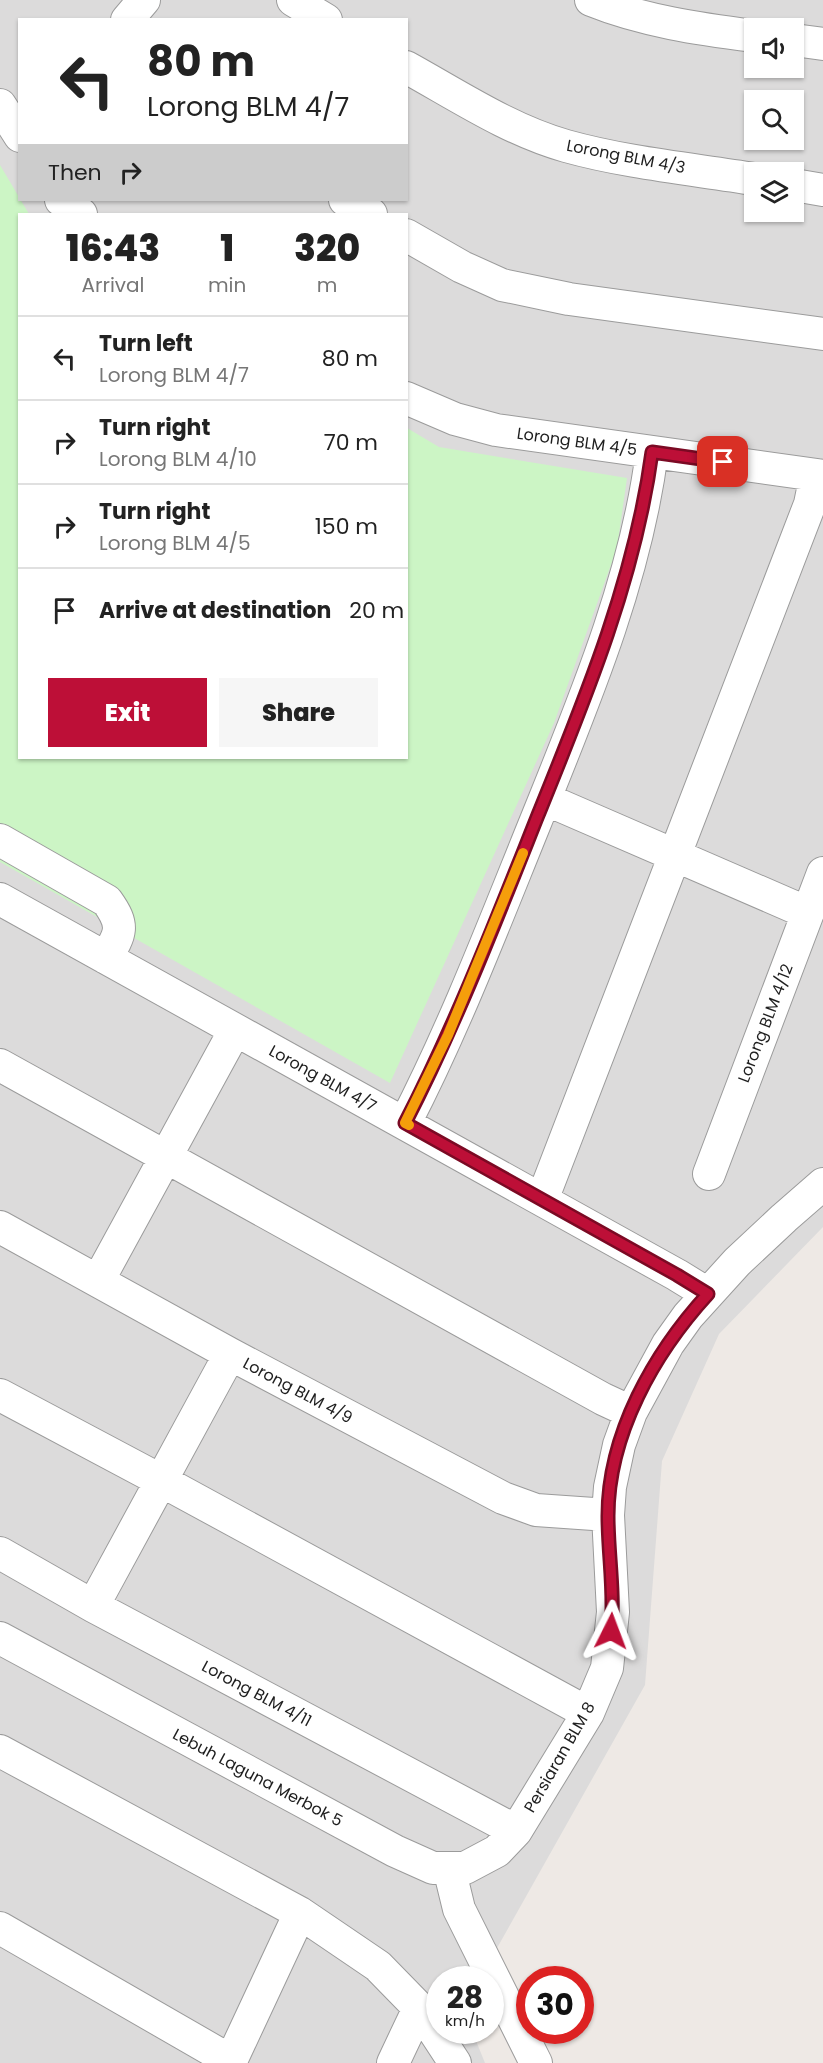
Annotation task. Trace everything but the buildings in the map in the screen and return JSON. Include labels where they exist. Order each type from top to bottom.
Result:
[{"type":"street","points":[[129,18],[144,0]]},
{"type":"street","points":[[591,0],[620,12],[664,22],[744,34]]},
{"type":"street","points":[[804,41],[823,44]]},
{"type":"street","name":"Lorong BLM 4/3","points":[[408,68],[513,126],[564,146],[744,177]]},
{"type":"street","points":[[18,92],[0,104],[18,133]]},
{"type":"street","points":[[804,187],[823,190]]},
{"type":"street","points":[[62,201],[80,213]]},
{"type":"street","points":[[347,201],[369,213]]},
{"type":"street","points":[[408,236],[462,267],[502,285],[569,299],[823,334]]},
{"type":"street","name":"Lorong BLM 4/5","points":[[408,399],[455,419],[496,430],[820,475]]},
{"type":"street","points":[[405,1123],[448,1035],[545,799],[622,590],[640,522],[652,452]]},
{"type":"street","points":[[542,1200],[820,475]]},
{"type":"street","points":[[545,799],[808,913]]},
{"type":"street","points":[[0,840],[107,901],[118,916],[120,935],[106,958]]},
{"type":"street","name":"Lorong BLM 4/12","points":[[708,1174],[823,873]]},
{"type":"street","name":"Lorong BLM 4/7","points":[[0,898],[708,1294]]},
{"type":"street","points":[[98,1281],[235,1030]]},
{"type":"street","points":[[0,1065],[603,1399],[631,1412]]},
{"type":"street","name":"Persiaran BLM 8","points":[[516,1831],[588,1713],[607,1668],[613,1612],[608,1515],[610,1487],[619,1445],[631,1412],[668,1344],[688,1316],[737,1262],[823,1184]]},
{"type":"street","name":"Lorong BLM 4/9","points":[[0,1227],[230,1354],[503,1498],[536,1510],[608,1515]]},
{"type":"street","points":[[93,1606],[230,1354]]},
{"type":"street","points":[[0,1395],[588,1713]]},
{"type":"street","name":"Lorong BLM 4/11","points":[[0,1553],[93,1606],[516,1831]]},
{"type":"street","name":"Lebuh Laguna Merbok 5","points":[[0,1638],[395,1851],[433,1868],[465,1868],[497,1851],[516,1831]]},
{"type":"street","points":[[0,1751],[300,1912],[378,1966],[418,2008],[455,2063]]},
{"type":"street","points":[[449,1868],[459,1909],[536,2063]]},
{"type":"street","points":[[0,1929],[230,2062],[300,1912]]},
{"type":"street","points":[[393,2063],[418,2008]]},
{"type":"shaded area","points":[[0,0],[823,0],[823,1227],[719,1334],[662,1461],[645,1685],[487,1966],[426,1966],[426,2044],[477,2044],[485,2063],[0,2063]]},
{"type":"green space","points":[[0,165],[18,195],[18,201],[21,201],[28,213],[18,213],[18,759],[408,759],[408,429],[439,447],[627,478],[617,548],[554,723],[390,1083],[0,862]]},
{"type":"slow traffic","points":[[409,1125],[405,1123],[448,1035],[523,853]]},
{"type":"route","points":[[611,1631],[613,1612],[608,1515],[610,1487],[619,1445],[631,1412],[668,1344],[688,1316],[708,1294],[405,1123],[448,1035],[560,761],[622,590],[640,522],[652,452],[723,462]]}]
